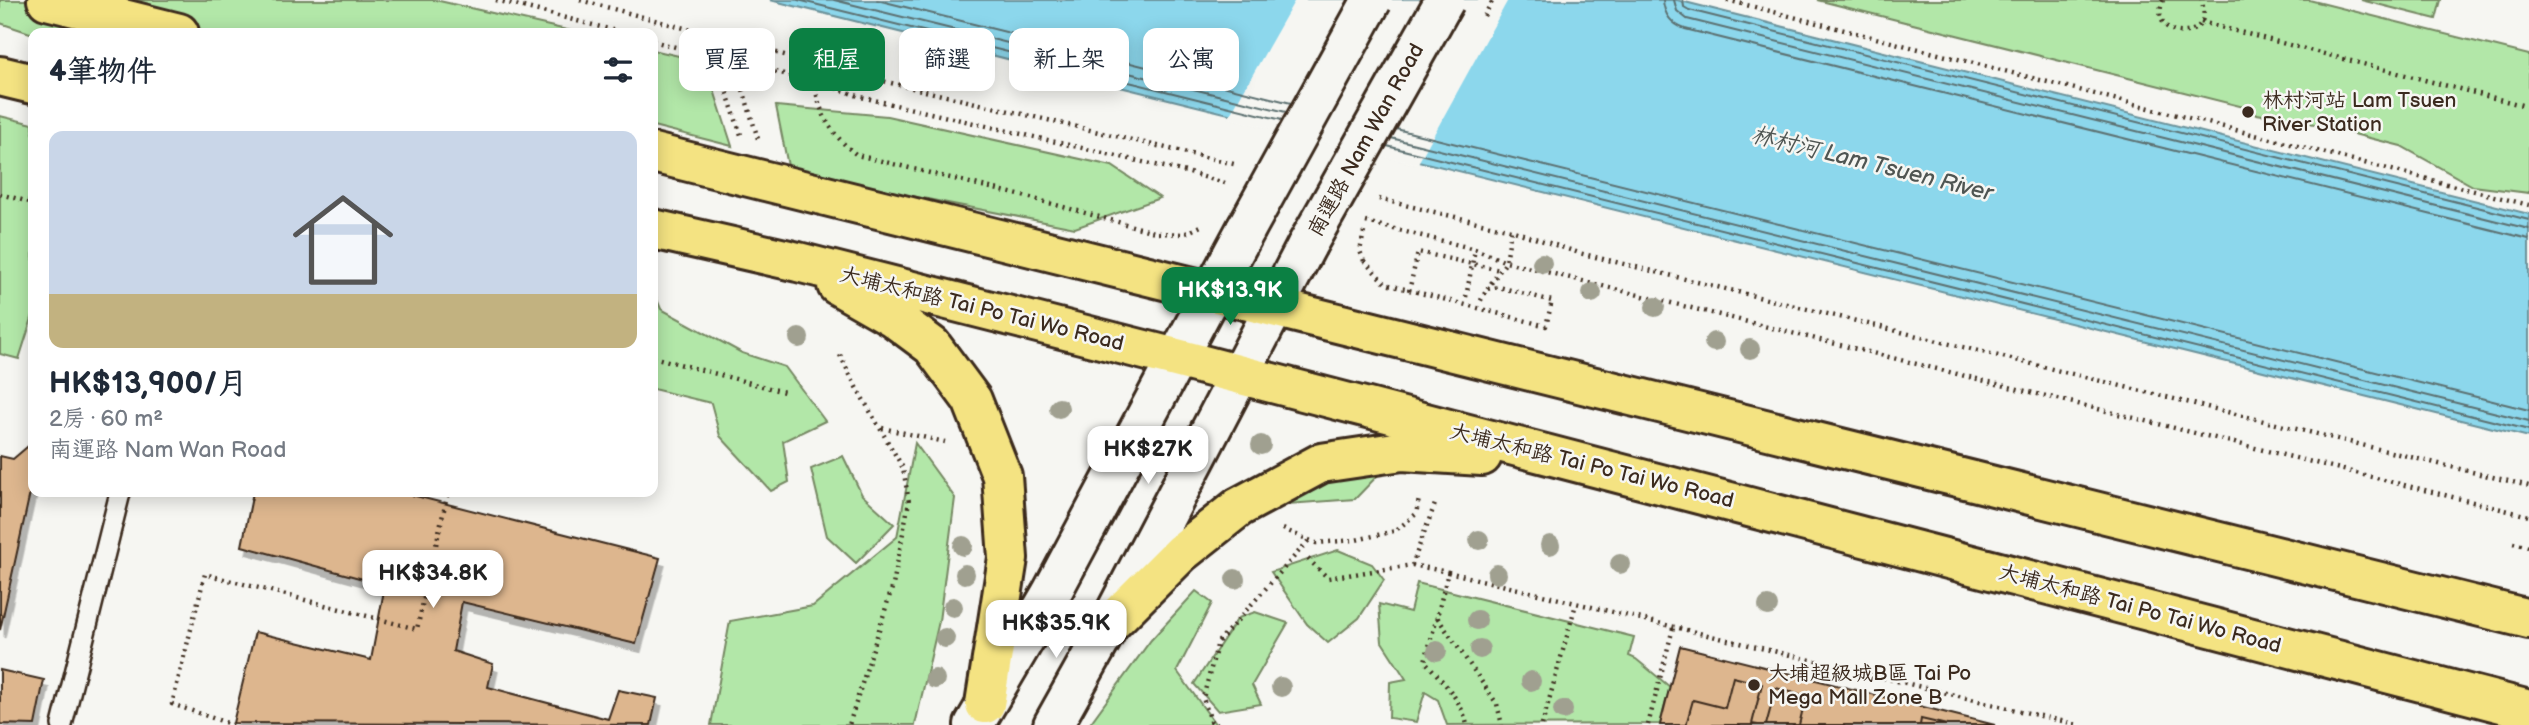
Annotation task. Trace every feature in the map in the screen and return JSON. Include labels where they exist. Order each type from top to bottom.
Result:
[{"type":"main road","points":[[47,0],[159,28]]},
{"type":"main road","points":[[980,714],[1051,594],[1212,291],[1372,0]]},
{"type":"main road","name":"南運路 Nam Wan Road","points":[[1054,725],[1110,625],[1307,245],[1445,0]]},
{"type":"main road","points":[[0,76],[28,83]]},
{"type":"main road","points":[[658,154],[2529,619]]},
{"type":"main road","name":"大埔太和路 Tai Po Tai Wo Road","points":[[658,230],[798,262],[1176,358],[2529,710]]},
{"type":"main road","points":[[798,262],[893,317],[932,346],[972,400],[1002,476],[1008,558],[980,714]]},
{"type":"main road","points":[[1110,625],[1181,553],[1239,507],[1321,463],[1402,451],[1568,461]]},
{"type":"lane","points":[[62,725],[119,497]]},
{"type":"path","points":[[496,0],[605,28]]},
{"type":"path","points":[[580,0],[679,28]]},
{"type":"path","points":[[1727,0],[2529,205]]},
{"type":"path","points":[[2160,1],[2160,17],[2169,29],[2183,33],[2197,28],[2201,22],[2204,8],[2201,0]]},
{"type":"path","points":[[2201,22],[2529,107]]},
{"type":"path","points":[[658,42],[679,48]]},
{"type":"path","points":[[775,54],[1244,167]]},
{"type":"path","points":[[727,91],[746,147]]},
{"type":"path","points":[[744,91],[760,145]]},
{"type":"path","points":[[816,91],[817,101],[839,141],[857,155],[1158,233],[1184,234],[1199,227],[1209,218]]},
{"type":"path","points":[[844,91],[1186,172],[1238,187]]},
{"type":"path","points":[[0,194],[28,202]]},
{"type":"path","points":[[1377,198],[1511,230],[1579,253],[2529,486]]},
{"type":"path","points":[[1355,219],[1475,249],[1506,262],[2529,516]]},
{"type":"path","points":[[1479,304],[1506,262],[1511,230]]},
{"type":"path","points":[[1466,297],[1475,249]]},
{"type":"path","points":[[1409,291],[1418,252],[1500,270]]},
{"type":"path","points":[[1364,261],[1387,284],[1546,326],[1552,301],[1499,288],[1487,289]]},
{"type":"path","points":[[841,355],[856,387],[903,468],[909,502],[893,585],[849,725]]},
{"type":"path","points":[[658,358],[788,393]]},
{"type":"path","points":[[882,428],[948,443]]},
{"type":"path","points":[[233,725],[172,704],[205,574],[417,629],[448,497]]},
{"type":"path","points":[[1274,525],[1316,543],[1356,540],[1395,531],[1416,514],[1419,499]]},
{"type":"path","points":[[1412,565],[1435,504]]},
{"type":"path","points":[[1218,725],[1211,721],[1203,698],[1218,642],[1309,540]]},
{"type":"path","points":[[2513,543],[2529,547]]},
{"type":"path","points":[[1308,559],[1328,578],[1412,565],[1448,572],[2078,725]]},
{"type":"path","points":[[1448,572],[1425,661],[1452,694],[1465,715],[1466,725]]},
{"type":"path","points":[[1542,725],[1576,604]]},
{"type":"path","points":[[1437,617],[1497,704],[1502,725]]},
{"type":"path","points":[[1648,725],[1673,628]]},
{"type":"green space","points":[[0,0],[435,0],[558,28],[28,28],[28,32],[0,23]]},
{"type":"green space","points":[[1817,0],[2309,0],[2529,55],[2529,193],[2473,186],[2401,146],[2310,123],[2245,112],[2248,108]]},
{"type":"green space","points":[[2361,0],[2441,0],[2436,19]]},
{"type":"green space","points":[[658,51],[679,56],[679,91],[714,91],[732,146],[658,127]]},
{"type":"green space","points":[[776,106],[887,116],[1112,166],[1160,198],[1075,228],[866,187],[819,190],[788,166]]},
{"type":"green space","points":[[0,116],[28,123],[28,331],[19,359],[0,354]]},
{"type":"green space","points":[[658,302],[661,309],[742,353],[785,367],[825,421],[783,441],[789,482],[771,491],[720,436],[711,403],[658,390]]},
{"type":"green space","points":[[915,443],[955,498],[939,621],[915,725],[711,725],[730,621],[813,606],[897,537]]},
{"type":"green space","points":[[843,456],[862,495],[894,524],[856,563],[827,536],[811,469]]},
{"type":"green space","points":[[1381,472],[1355,499],[1288,504],[1280,491],[1329,475]]},
{"type":"green space","points":[[1338,550],[1372,564],[1384,580],[1359,618],[1328,643],[1307,624],[1271,572]]},
{"type":"green space","points":[[1417,583],[1634,637],[1629,656],[1670,687],[1660,724],[1447,725],[1438,700],[1425,692],[1416,722],[1389,718],[1390,682],[1406,679],[1382,642],[1379,604],[1410,612]]},
{"type":"green space","points":[[1196,591],[1212,603],[1177,671],[1216,725],[1089,725],[1151,640]]},
{"type":"green space","points":[[1255,612],[1288,623],[1252,685],[1261,704],[1218,711],[1194,684],[1238,618]]},
{"type":"water","name":"林村河 Lam Tsuen River","points":[[770,0],[1677,0],[2529,214],[2529,437],[1129,89],[1129,28],[1009,28],[1009,59],[995,56],[995,28],[899,28],[899,32]]},
{"type":"pier","points":[[1295,0],[1508,0],[1417,165],[1228,118]]},
{"type":"building","points":[[28,446],[29,497],[0,630],[0,456],[13,459]]},
{"type":"building","points":[[252,497],[420,497],[660,558],[636,644],[462,602],[453,651],[493,664],[488,687],[608,719],[618,690],[657,698],[651,725],[233,723],[255,632],[371,660],[385,585],[242,546]]},
{"type":"building","name":"大埔超級城B區 Tai Po Mega Mall Zone B","points":[[1680,646],[1995,725],[1660,725]]},
{"type":"building","points":[[0,670],[44,680],[35,725],[0,724]]},
{"type":"building","points":[[1733,677],[1762,684],[1752,724],[1758,725],[1686,725],[1693,700],[1725,708]]},
{"type":"building","points":[[1776,688],[1806,696],[1799,725],[1766,725]]},
{"type":"building","points":[[1921,719],[1947,725],[1920,725]]},
{"type":"place","name":"林村河站 Lam Tsuen River Station","points":[[2248,112]]},
{"type":"place","name":"大埔超級城B區 Tai Po Mega Mall Zone B","points":[[1754,685]]}]
